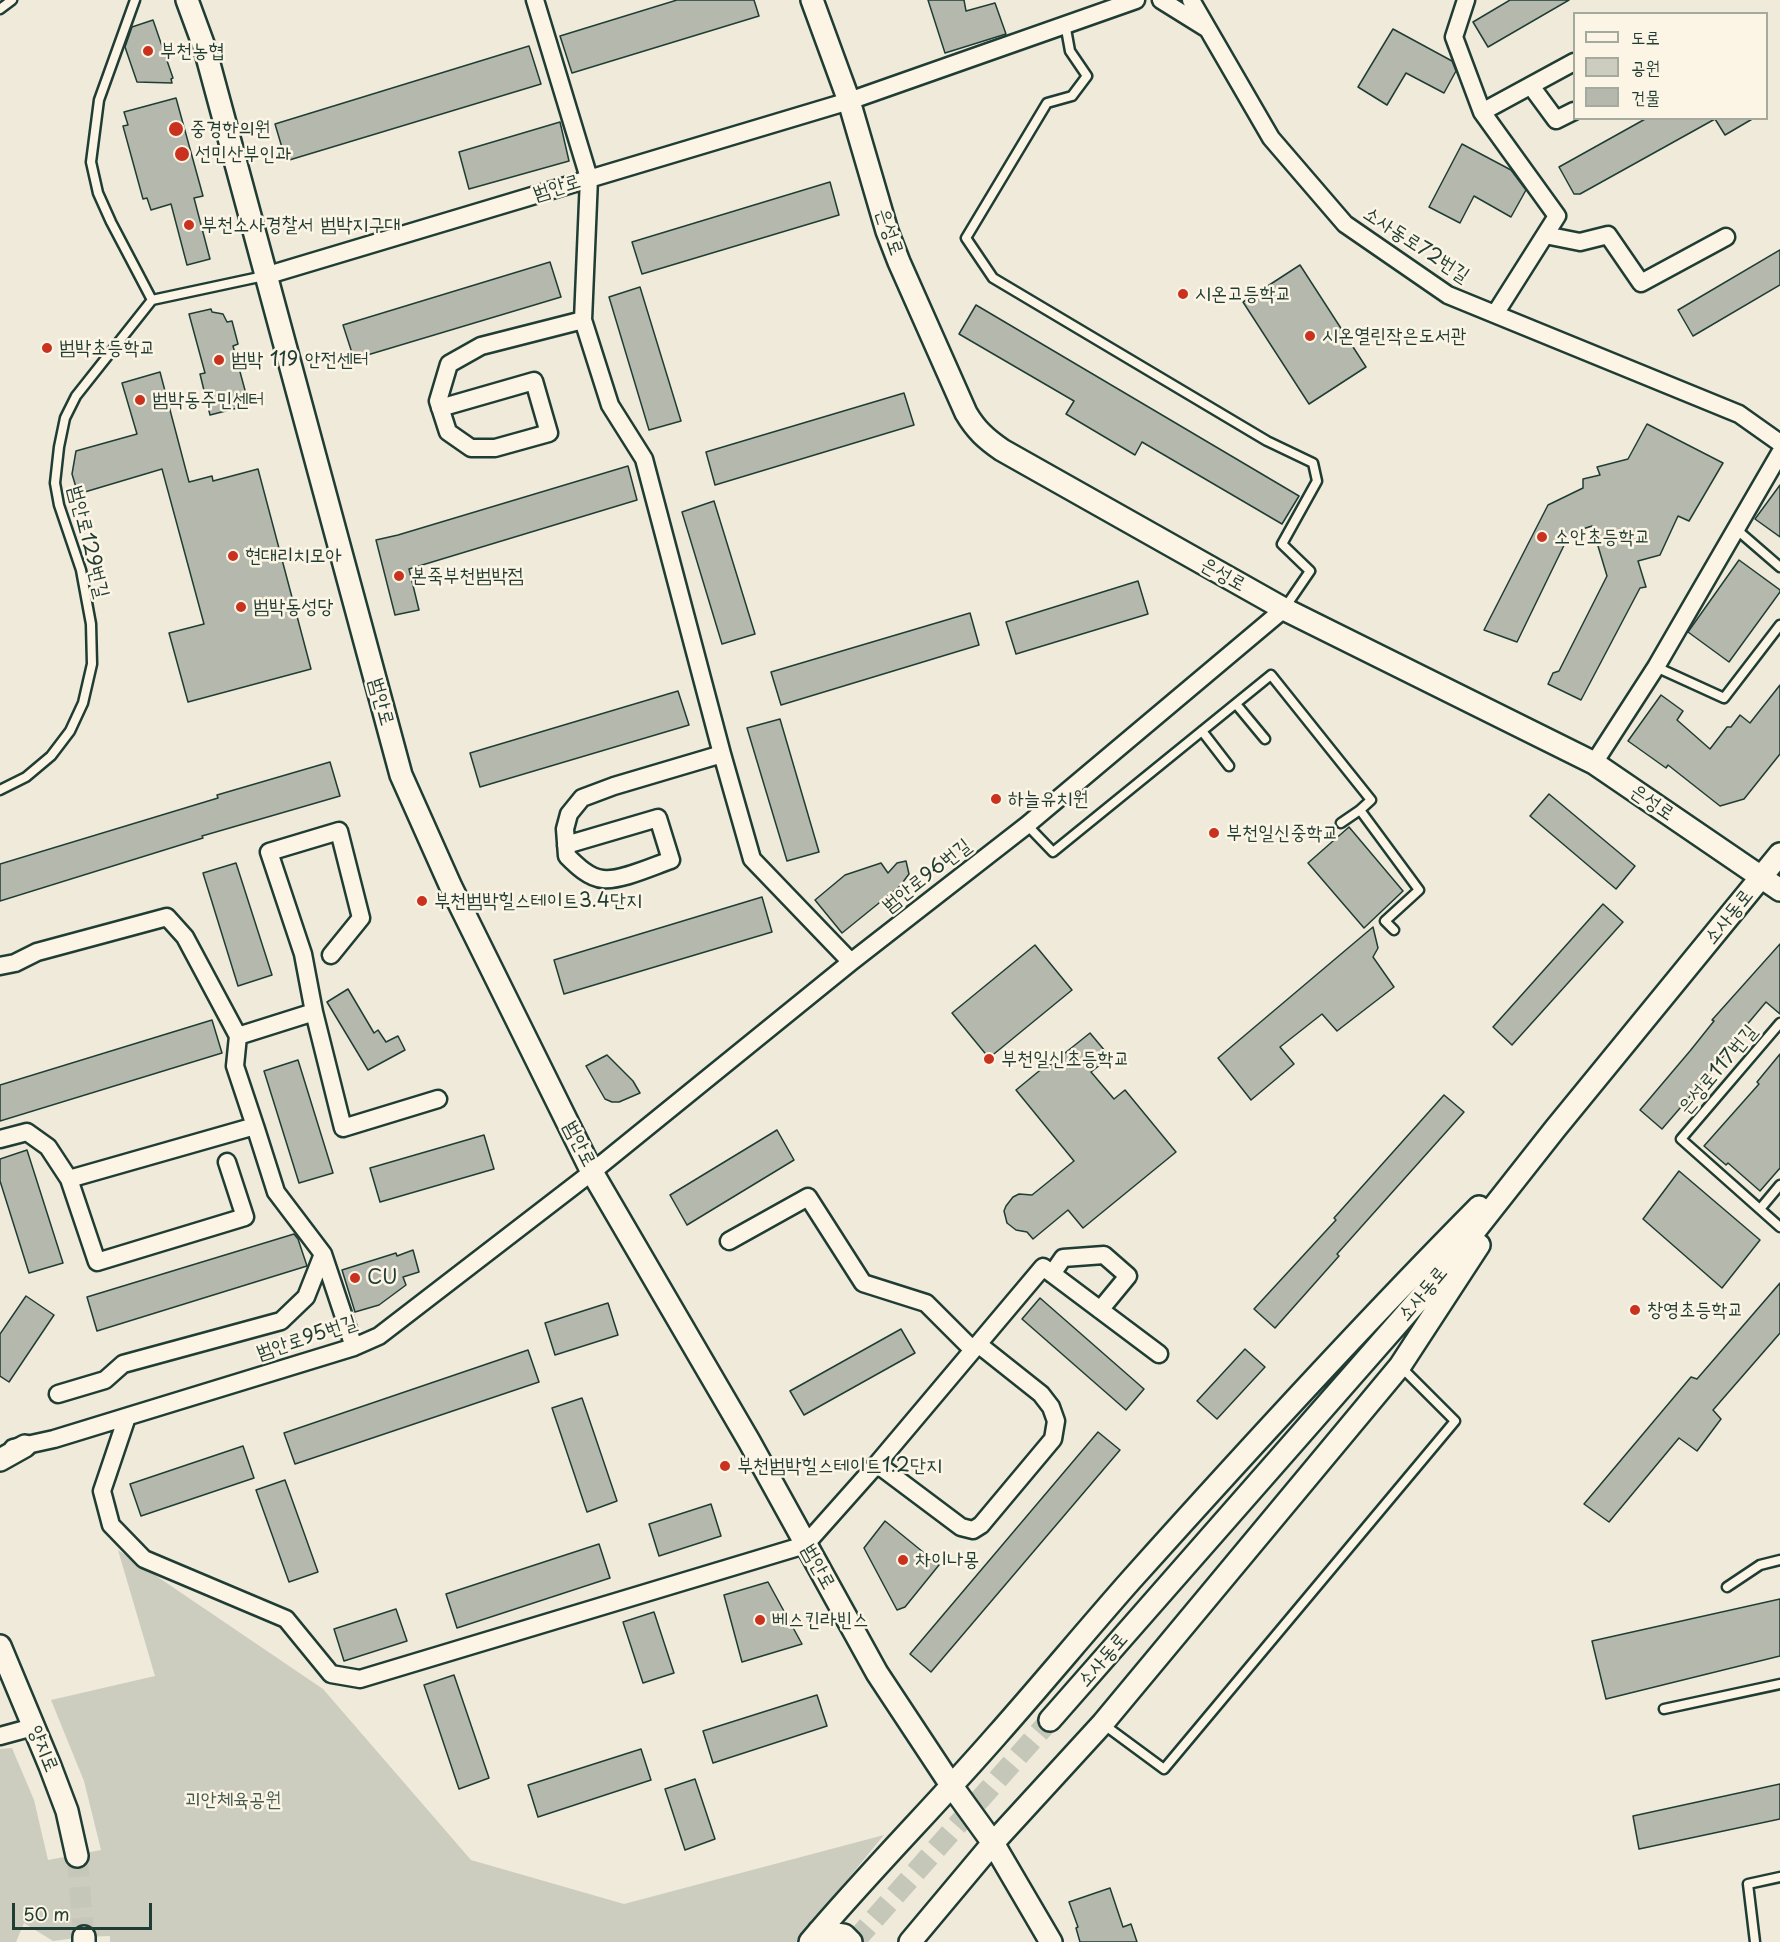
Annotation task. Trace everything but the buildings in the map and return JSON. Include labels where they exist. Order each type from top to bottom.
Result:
[{"type":"street","name":"범안로","points":[[187,0],[205,49],[401,775],[450,887],[592,1172],[749,1441],[878,1673],[951,1785],[993,1843],[1051,1942]]},
{"type":"street","points":[[535,0],[590,178],[583,320],[610,405],[644,459],[752,859],[851,962]]},
{"type":"street","name":"은성로","points":[[812,0],[849,101],[887,231],[975,429],[1002,450],[1284,609],[1594,763],[1780,890]]},
{"type":"street","points":[[849,101],[1136,0]]},
{"type":"street","name":"소사동로72번길","points":[[1161,0],[1207,28]]},
{"type":"street","name":"소사동로72번길","points":[[1191,0],[1270,138],[1345,224],[1448,295],[1739,414],[1780,443]]},
{"type":"street","points":[[1466,0],[1454,37],[1482,112],[1557,216],[1495,314]]},
{"type":"street","points":[[1482,112],[1573,63]]},
{"type":"street","points":[[1530,86],[1556,120],[1573,112]]},
{"type":"street","name":"범안로","points":[[265,276],[849,101]]},
{"type":"street","points":[[1545,235],[1580,242],[1608,235],[1641,283],[1726,237]]},
{"type":"street","points":[[440,408],[534,381],[549,433],[495,448],[471,448],[448,432],[440,408],[438,401],[449,364],[481,346],[583,320]]},
{"type":"street","points":[[1594,763],[1656,667],[1780,453]]},
{"type":"street","name":"범안로96번길","points":[[592,1172],[851,962],[1027,825],[1284,609]]},
{"type":"street","points":[[566,845],[658,818],[671,860],[627,875],[602,879],[581,870],[567,856],[566,845],[565,829],[569,814],[582,798],[614,786],[722,754]]},
{"type":"street","points":[[331,955],[361,918],[339,831],[269,852],[303,954],[314,1012],[343,1128],[438,1099]]},
{"type":"street","name":"소사동로","points":[[1050,1720],[1436,1280],[1780,854]]},
{"type":"street","points":[[0,966],[15,963],[48,949],[167,917],[184,937],[238,1036],[235,1066],[276,1192],[323,1254],[354,1347]]},
{"type":"street","points":[[238,1036],[314,1012]]},
{"type":"street","points":[[69,1179],[255,1126]]},
{"type":"street","points":[[910,1942],[993,1843],[1103,1723],[1400,1366],[1555,1130]]},
{"type":"street","points":[[814,1936],[996,1737],[1130,1581],[1397,1289],[1555,1130]]},
{"type":"street","points":[[0,1139],[27,1132],[48,1147],[69,1179],[97,1262],[245,1217],[227,1162]]},
{"type":"street","name":"범안로95번길","points":[[0,1450],[54,1439],[354,1347],[379,1336],[592,1172]]},
{"type":"street","points":[[729,1241],[808,1197],[863,1283],[926,1303],[976,1347],[1041,1394],[1052,1407],[1056,1421],[1053,1439],[981,1525],[973,1530],[961,1527],[878,1464]]},
{"type":"street","points":[[58,1394],[105,1380],[123,1364],[281,1321],[306,1297],[323,1254]]},
{"type":"street","points":[[1052,1274],[1063,1258],[1104,1255],[1128,1276],[1100,1310]]},
{"type":"street","points":[[127,1417],[102,1491],[111,1525],[144,1559],[286,1619],[331,1674],[360,1679],[806,1545],[878,1464],[1043,1267],[1159,1354]]},
{"type":"street","name":"범안로95번길","points":[[0,1440],[25,1446]]},
{"type":"street","points":[[0,1460],[25,1446]]},
{"type":"street","name":"양지로","points":[[0,1646],[67,1811],[77,1856]]},
{"type":"street","points":[[0,1736],[33,1727]]},
{"type":"street","points":[[814,1936],[844,1935],[851,1942]]},
{"type":"lane","points":[[0,9],[12,0]]},
{"type":"lane","points":[[135,0],[99,100],[91,162],[98,193],[111,222],[152,300],[265,276]]},
{"type":"lane","points":[[1063,26],[1066,29],[1070,51],[1087,76],[1072,96],[1047,103],[966,238],[993,278],[1267,441],[1313,463],[1317,481],[1282,544],[1310,571],[1284,609]]},
{"type":"lane","name":"범안로129번길","points":[[0,790],[26,777],[51,756],[70,731],[83,703],[92,664],[91,624],[81,570],[59,505],[55,483],[58,447],[65,418],[76,396],[152,300]]},
{"type":"lane","points":[[1736,529],[1780,567]]},
{"type":"lane","points":[[1656,667],[1724,698],[1780,625]]},
{"type":"lane","points":[[1027,825],[1053,852],[1271,675],[1371,800],[1341,823]]},
{"type":"lane","points":[[1236,704],[1265,739]]},
{"type":"lane","points":[[1202,731],[1229,766]]},
{"type":"lane","points":[[1360,810],[1419,890],[1385,921],[1394,930]]},
{"type":"lane","name":"은성로117번길","points":[[1760,1209],[1681,1139],[1780,1023]]},
{"type":"lane","points":[[1780,1185],[1760,1209],[1780,1227]]},
{"type":"lane","points":[[1103,1723],[1164,1768],[1455,1421],[1400,1366]]},
{"type":"lane","points":[[1727,1587],[1760,1565],[1780,1560]]},
{"type":"lane","points":[[1664,1709],[1780,1684]]},
{"type":"lane","points":[[1755,1942],[1748,1884],[1780,1877]]},
{"type":"green space","name":"괴안체육공원","points":[[118,1550],[323,1689],[471,1860],[624,1904],[884,1835],[796,1942],[110,1942],[110,1936],[53,1941],[24,1923],[16,1942],[0,1942],[0,1749],[12,1748],[34,1800],[48,1860],[101,1850],[84,1781],[51,1700],[155,1676]]},
{"type":"tunnel","points":[[854,1942],[1050,1720]]},
{"type":"tunnel","points":[[77,1856],[84,1937]]},
{"type":"place","name":"부천농협","points":[[148,51]]},
{"type":"place","name":"중경한의원","points":[[176,129]]},
{"type":"place","name":"선민산부인과","points":[[182,154]]},
{"type":"place","name":"부천소사경찰서 범박지구대","points":[[189,225]]},
{"type":"place","name":"시온고등학교","points":[[1183,294]]},
{"type":"place","name":"시온열린작은도서관","points":[[1310,336]]},
{"type":"place","name":"범박초등학교","points":[[47,348]]},
{"type":"place","name":"범박 119 안전센터","points":[[219,360]]},
{"type":"place","name":"범박동주민센터","points":[[140,400]]},
{"type":"place","name":"소안초등학교","points":[[1542,537]]},
{"type":"place","name":"현대리치모아","points":[[233,556]]},
{"type":"place","name":"본죽부천범박점","points":[[399,576]]},
{"type":"place","name":"범박동성당","points":[[241,607]]},
{"type":"place","name":"하늘유치원","points":[[996,799]]},
{"type":"place","name":"부천일신중학교","points":[[1214,833]]},
{"type":"place","name":"부천범박힐스테이트3.4단지","points":[[422,901]]},
{"type":"place","name":"부천일신초등학교","points":[[989,1059]]},
{"type":"place","name":"CU","points":[[355,1278]]},
{"type":"place","name":"창영초등학교","points":[[1635,1310]]},
{"type":"place","name":"부천범박힐스테이트1.2단지","points":[[725,1466]]},
{"type":"place","name":"차이나몽","points":[[903,1560]]},
{"type":"place","name":"베스킨라빈스","points":[[760,1620]]}]
